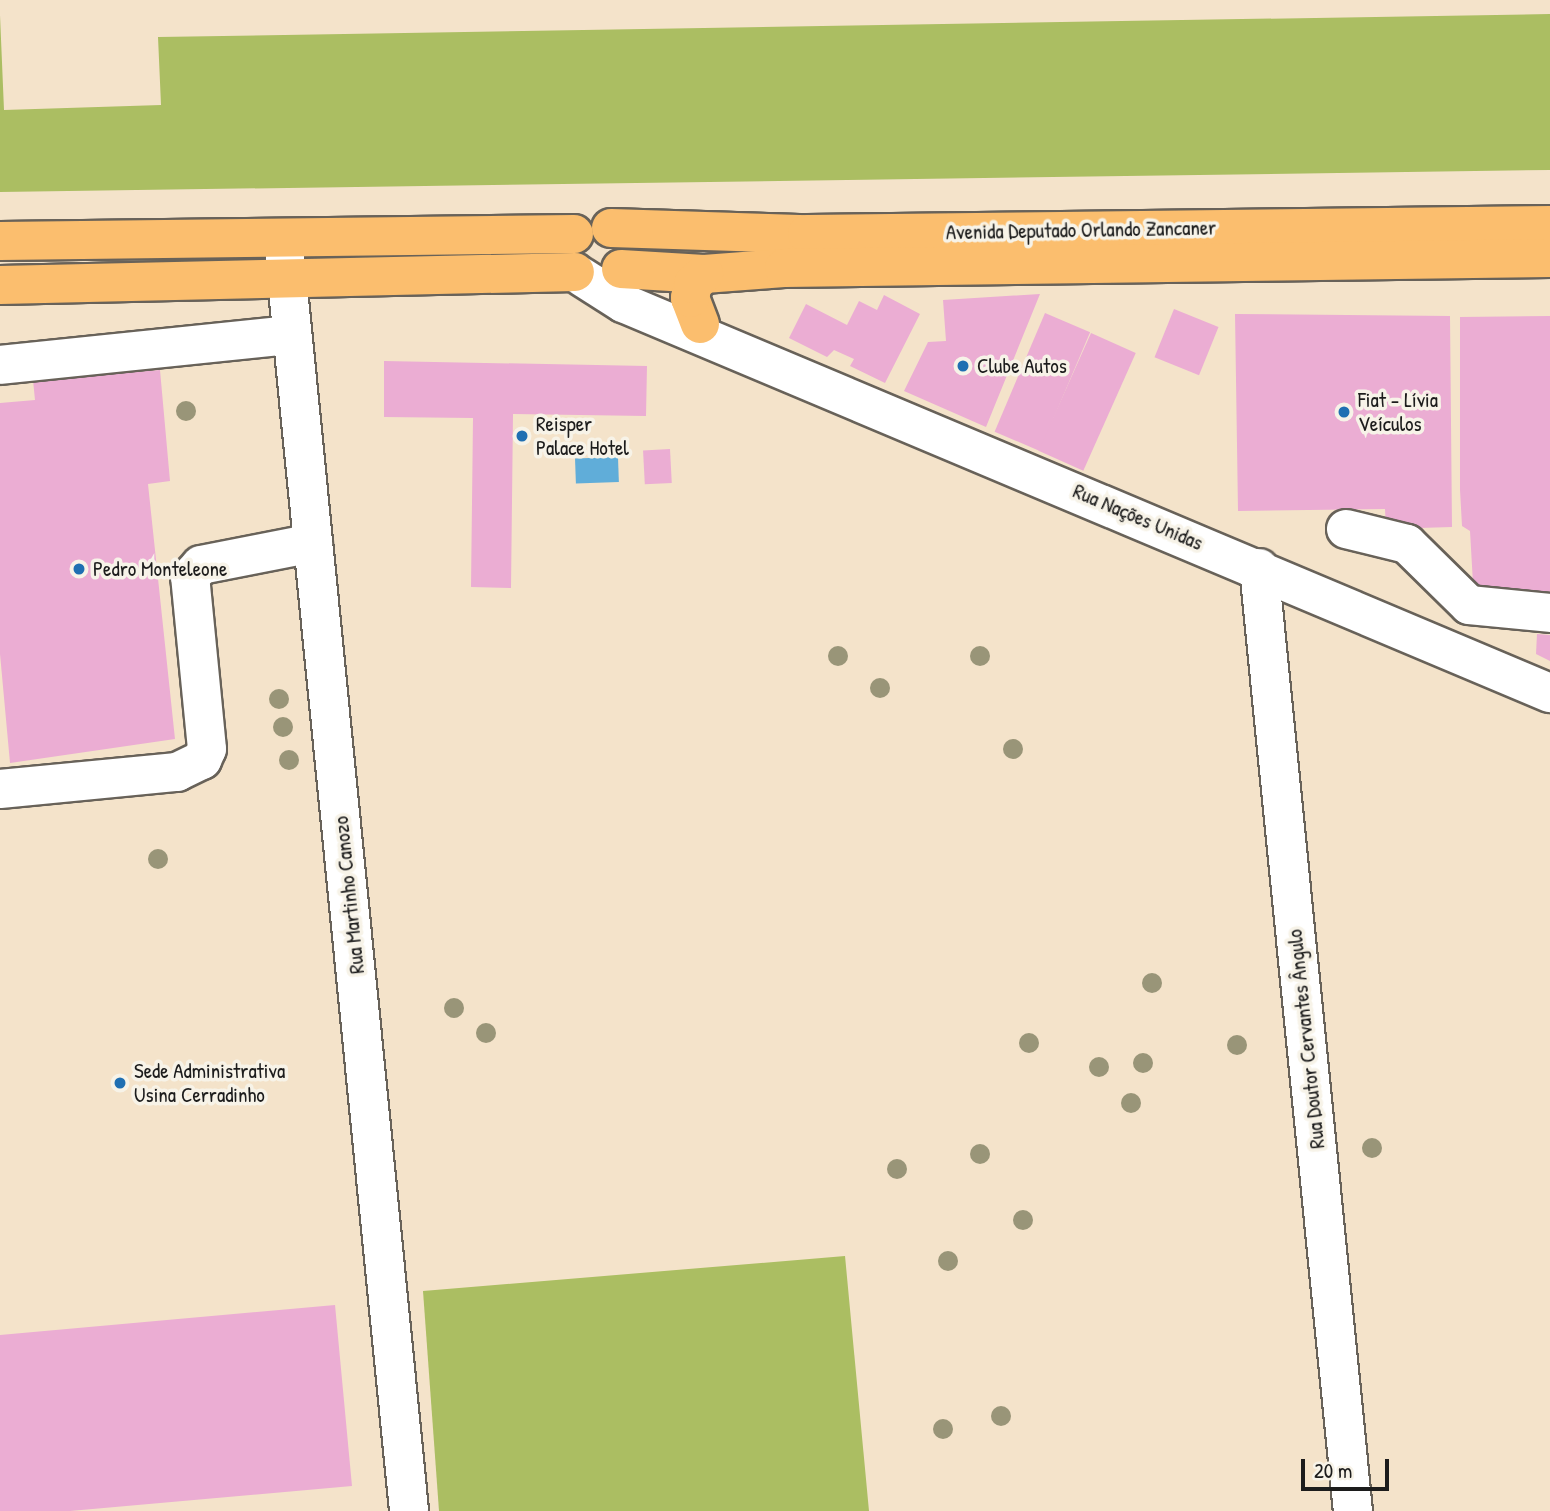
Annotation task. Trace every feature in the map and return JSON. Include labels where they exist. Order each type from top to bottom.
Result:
[{"type":"main road","name":"Avenida Deputado Orlando Zancaner","points":[[0,241],[574,234],[591,224],[611,228],[807,233],[1550,225]]},
{"type":"main road","points":[[611,228],[621,237],[625,251],[621,269]]},
{"type":"main road","points":[[574,234],[568,247],[578,274]]},
{"type":"main road","points":[[195,237],[211,249],[214,265],[197,281]]},
{"type":"main road","points":[[363,276],[343,268],[338,256],[344,245],[365,237]]},
{"type":"main road","name":"Avenida Deputado Orlando Zancaner","points":[[0,285],[578,274],[605,280],[621,269],[704,274],[784,268],[1550,258]]},
{"type":"main road","points":[[704,274],[693,284],[690,298],[712,333]]},
{"type":"street","points":[[282,239],[287,279]]},
{"type":"street","name":"Rua Nações Unidas","points":[[621,269],[712,333]]},
{"type":"street","name":"Rua Nações Unidas","points":[[578,274],[623,303],[712,333],[1550,693]]},
{"type":"street","name":"Rua Martinho Canozo","points":[[287,279],[409,1511]]},
{"type":"street","points":[[0,365],[291,335]]},
{"type":"street","points":[[1346,529],[1407,544],[1469,605],[1550,613]]},
{"type":"street","points":[[0,789],[177,772],[202,760],[207,748],[190,577],[201,565],[313,542]]},
{"type":"street","name":"Rua Doutor Cervantes Ângulo","points":[[1259,568],[1353,1511]]},
{"type":"green space","points":[[1550,14],[1550,170],[0,192],[0,15],[4,110],[161,105],[158,37]]},
{"type":"green space","points":[[845,1256],[869,1511],[439,1511],[423,1291]]},
{"type":"water","points":[[618,457],[619,482],[576,483],[575,459]]},
{"type":"building","name":"Clube Autos","points":[[1040,294],[986,427],[904,391],[928,342],[946,341],[943,300]]},
{"type":"building","points":[[884,295],[920,314],[885,383],[850,366],[854,359],[834,350],[827,357],[789,338],[806,304],[847,325],[859,301],[877,310]]},
{"type":"building","points":[[1174,309],[1219,327],[1199,375],[1155,357]]},
{"type":"building","points":[[1045,313],[1090,332],[1040,451],[995,432]]},
{"type":"building","name":"Fiat - Lívia Veículos","points":[[1235,314],[1450,316],[1452,527],[1386,529],[1385,509],[1238,511]]},
{"type":"building","points":[[1550,316],[1550,602],[1474,601],[1470,531],[1462,526],[1460,490],[1460,317]]},
{"type":"building","points":[[1091,333],[1136,353],[1083,471],[1039,451]]},
{"type":"building","points":[[384,361],[647,366],[646,416],[513,414],[511,588],[471,587],[473,418],[384,417]]},
{"type":"building","name":"Pedro Monteleone","points":[[160,370],[170,481],[148,484],[175,739],[10,763],[0,654],[0,403],[35,400],[33,380]]},
{"type":"building","points":[[670,449],[672,483],[645,484],[643,450]]},
{"type":"building","points":[[1537,634],[1550,635],[1550,661],[1536,654]]},
{"type":"building","points":[[335,1305],[352,1486],[70,1511],[0,1511],[0,1335]]},
{"type":"place","name":"Clube Autos","points":[[963,366]]},
{"type":"place","name":"Fiat - Lívia Veículos","points":[[1344,412]]},
{"type":"place","name":"Reisper Palace Hotel","points":[[522,436]]},
{"type":"place","name":"Pedro Monteleone","points":[[79,569]]},
{"type":"place","name":"Sede Administrativa Usina Cerradinho","points":[[120,1083]]}]
